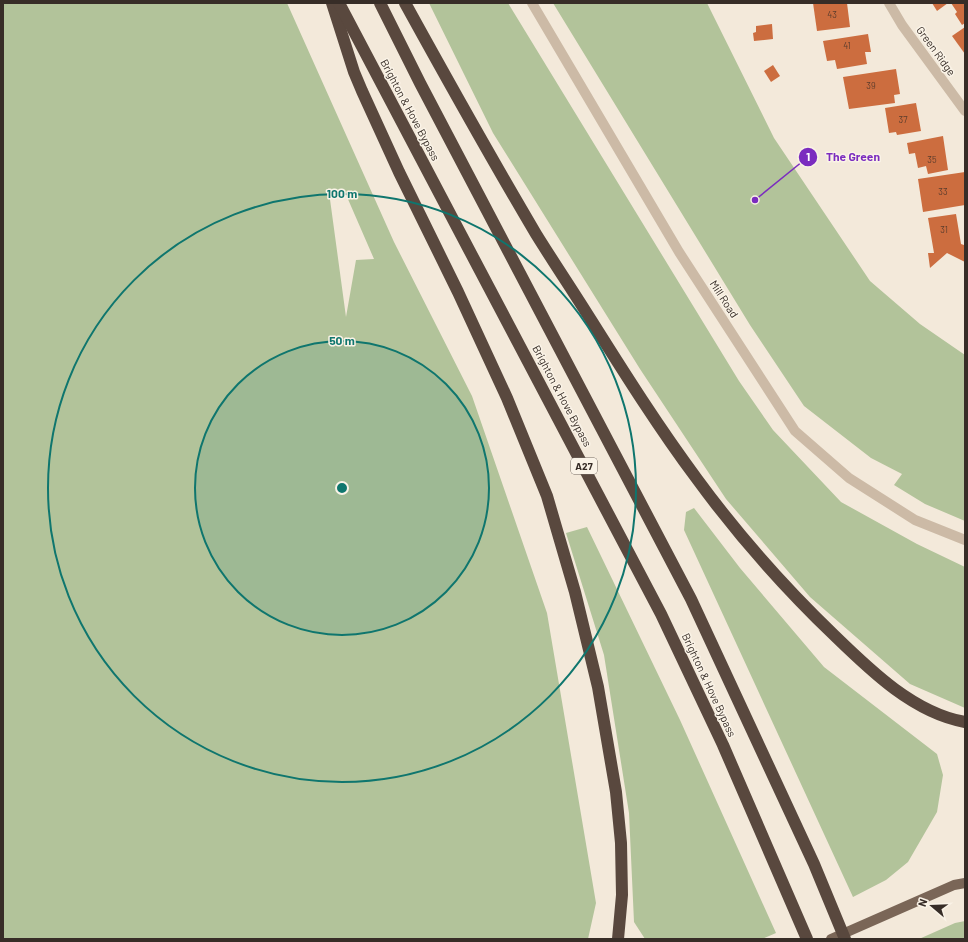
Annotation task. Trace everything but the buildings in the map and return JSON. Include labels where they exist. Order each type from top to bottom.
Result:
[{"type":"highway","points":[[332,3],[354,72],[362,91],[507,398],[547,496],[575,592],[598,687],[616,792],[621,851],[622,895],[618,939]]},
{"type":"highway","name":"Brighton & Hove Bypass","points":[[339,3],[661,614],[723,745],[807,939]]},
{"type":"highway","name":"Brighton & Hove Bypass","points":[[380,3],[420,83],[691,599],[811,858],[845,939]]},
{"type":"highway","points":[[405,3],[536,234],[646,406],[729,521],[783,583],[849,651],[886,682],[909,698],[932,712],[965,722]]},
{"type":"main road","points":[[954,885],[965,875]]},
{"type":"main road","points":[[832,939],[954,885],[965,883]]},
{"type":"street","name":"Mill Road","points":[[532,3],[679,252],[795,431],[849,478],[915,520],[965,540]]},
{"type":"street","name":"Green Ridge","points":[[890,3],[902,25],[965,111]]},
{"type":"green space","points":[[3,3],[287,3],[394,242],[472,396],[547,613],[596,903],[588,939],[3,939]],"holes":[[[344,190],[374,259],[356,260],[346,317],[329,192]]]},
{"type":"green space","points":[[429,3],[508,3],[739,381],[773,430],[841,502],[917,544],[965,567],[965,708],[910,684],[810,597],[726,499],[640,369],[493,133]]},
{"type":"green space","points":[[553,3],[707,3],[774,138],[870,281],[920,324],[965,355],[965,521],[925,504],[894,485],[902,474],[871,458],[804,406],[750,325]]},
{"type":"green space","points":[[694,508],[740,568],[824,667],[937,754],[943,775],[937,812],[908,862],[886,880],[853,897],[684,530],[686,512]]},
{"type":"green space","points":[[587,527],[680,720],[776,933],[762,939],[645,939],[634,922],[629,813],[604,655],[566,533]]},
{"type":"green space","points":[[965,921],[965,939],[919,939],[955,923]]},
{"type":"place","name":"The Green","points":[[755,200]]}]
